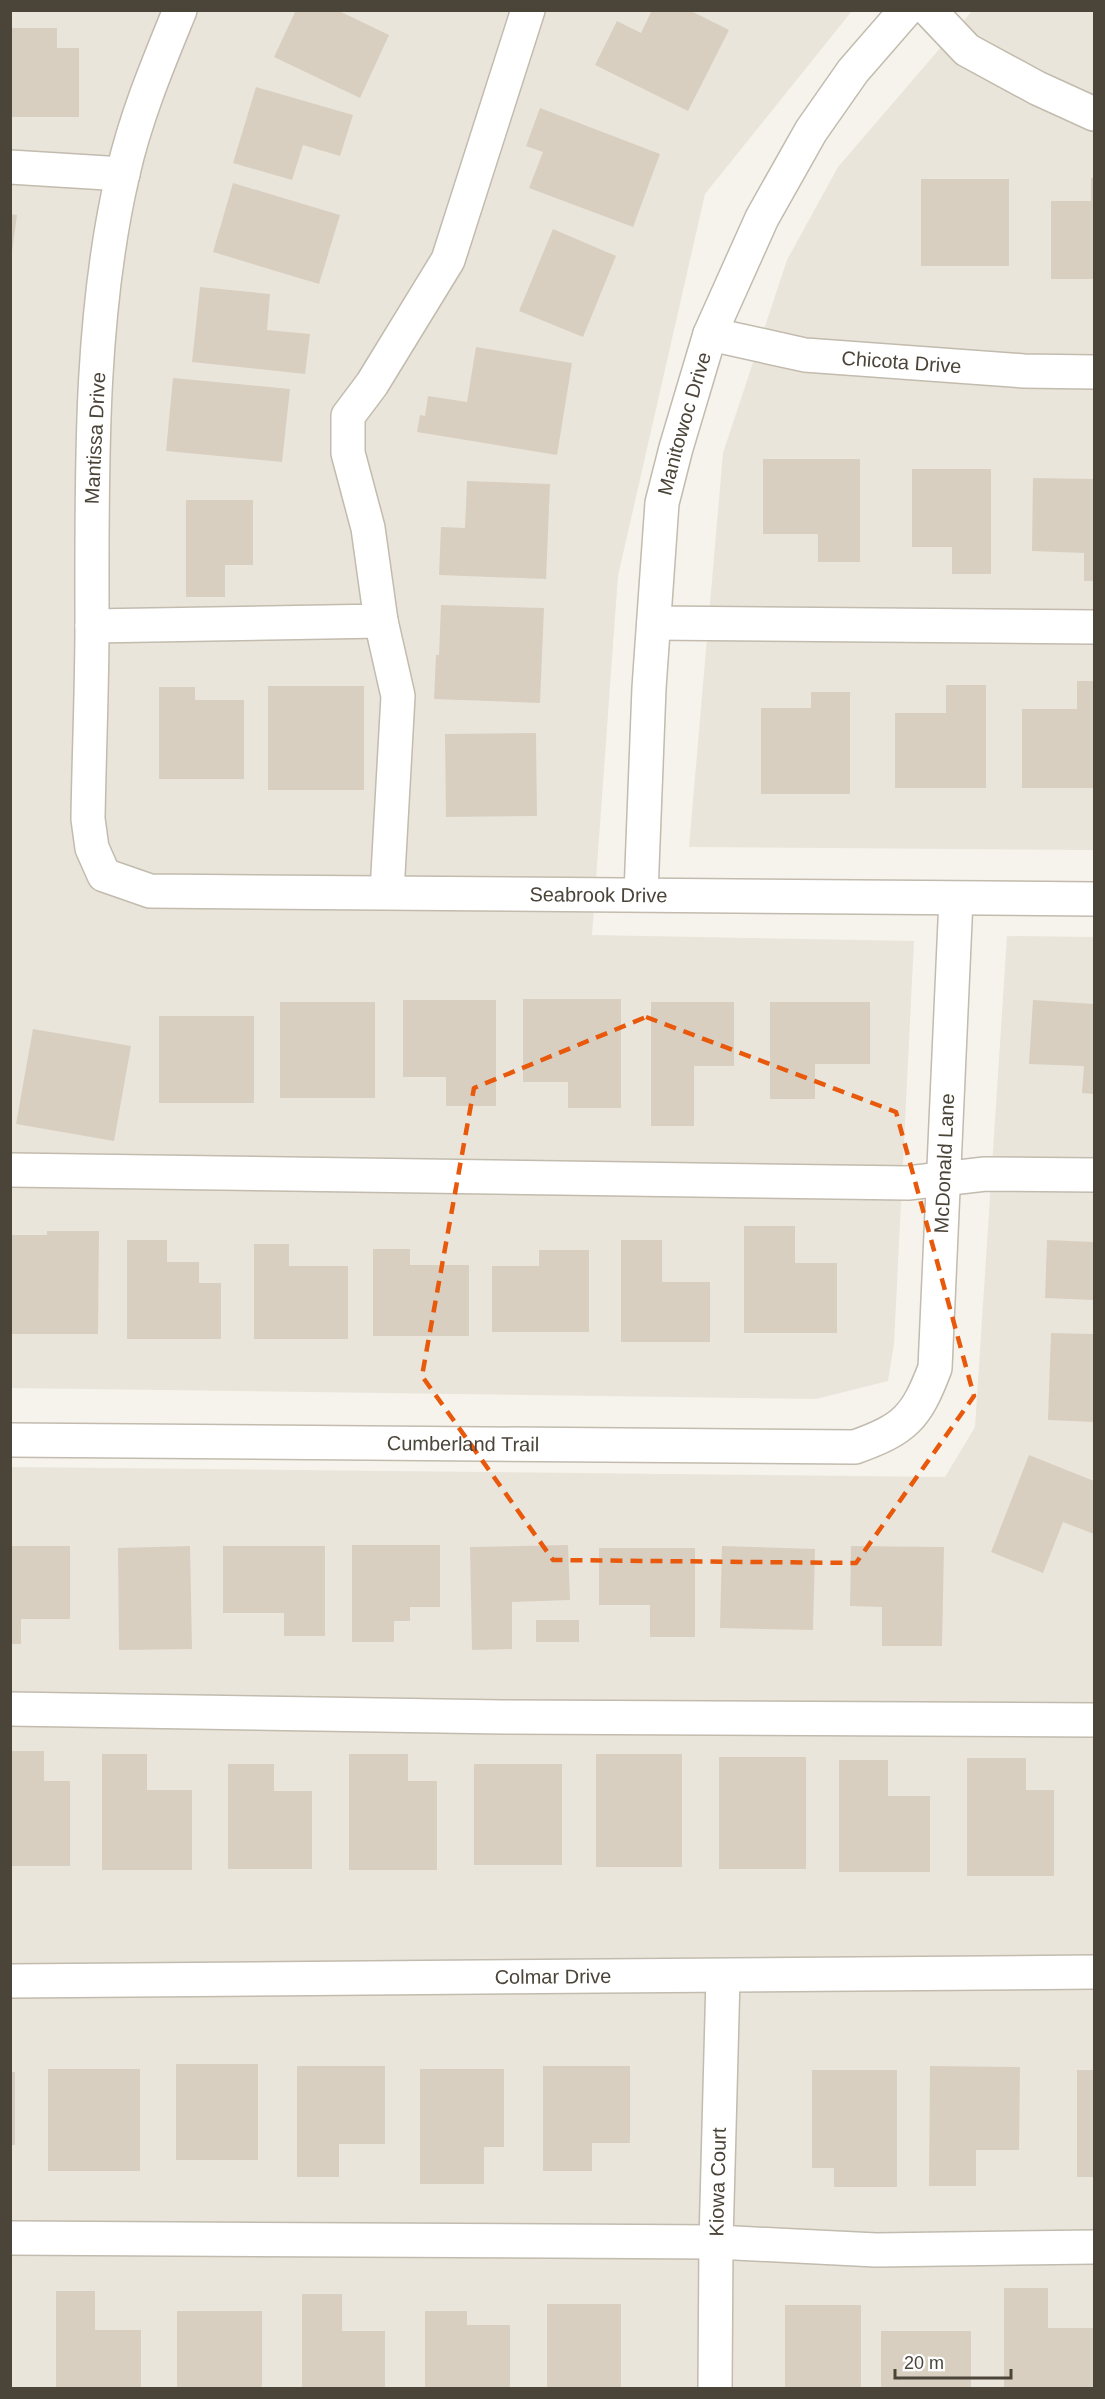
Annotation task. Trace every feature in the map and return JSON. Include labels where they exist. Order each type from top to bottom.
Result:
[{"type":"street","name":"Mantissa Drive","points":[[104,875],[92,848],[88,819],[92,626],[92,460],[104,274],[123,174],[138,114],[180,10]]},
{"type":"street","points":[[387,892],[398,696],[381,621],[368,528],[348,453],[348,416],[372,384],[448,260],[528,10]]},
{"type":"street","name":"Manitowoc Drive","points":[[641,894],[662,503],[710,334],[762,218],[811,131],[853,71],[906,10]]},
{"type":"street","points":[[929,10],[967,50],[1037,88],[1095,114]]},
{"type":"street","points":[[10,167],[123,174]]},
{"type":"street","name":"Chicota Drive","points":[[710,334],[805,355],[1024,371],[1095,372]]},
{"type":"street","points":[[92,626],[381,621]]},
{"type":"street","points":[[654,622],[1095,627]]},
{"type":"street","name":"Seabrook Drive","points":[[104,875],[150,891],[1095,899]]},
{"type":"street","name":"McDonald Lane","points":[[908,1419],[924,1397],[935,1368],[956,898]]},
{"type":"street","points":[[10,1170],[908,1184],[985,1174],[1095,1175]]},
{"type":"street","name":"Cumberland Trail","points":[[10,1440],[855,1447],[886,1436],[908,1419]]},
{"type":"street","points":[[10,1709],[503,1718],[1095,1720]]},
{"type":"street","name":"Colmar Drive","points":[[10,1982],[1095,1972]]},
{"type":"street","name":"Kiowa Court","points":[[715,2388],[716,2242],[723,1977]]},
{"type":"street","points":[[10,2238],[716,2242],[876,2250],[1095,2247]]},
{"type":"highlighted area","points":[[646,1017],[896,1112],[974,1396],[856,1563],[553,1560],[422,1376],[474,1088]]},
{"type":"shaded area","points":[[11,11],[852,11],[705,194],[618,576],[592,935],[914,941],[894,1344],[888,1381],[816,1399],[11,1388]]},
{"type":"shaded area","points":[[972,11],[1094,11],[1094,850],[689,847],[723,453],[787,260],[838,167]]},
{"type":"shaded area","points":[[1007,936],[1094,937],[1094,2388],[11,2388],[11,1467],[945,1477],[975,1427]]},
{"type":"building","points":[[296,10],[337,10],[389,35],[360,98],[274,57]]},
{"type":"building","points":[[652,10],[689,10],[729,30],[688,111],[595,65],[617,21],[641,33]]},
{"type":"building","points":[[10,28],[57,28],[57,48],[79,48],[79,117],[10,117]]},
{"type":"building","points":[[256,87],[353,115],[340,156],[303,145],[292,180],[233,163]]},
{"type":"building","points":[[540,108],[660,154],[633,227],[529,188],[543,152],[526,146]]},
{"type":"building","points":[[1091,178],[1094,178],[1094,279],[1051,279],[1051,201],[1091,201]]},
{"type":"building","points":[[921,179],[1009,179],[1009,266],[921,266]]},
{"type":"building","points":[[233,183],[340,215],[319,284],[213,252]]},
{"type":"building","points":[[10,214],[17,215],[12,252],[10,252]]},
{"type":"building","points":[[553,229],[616,256],[583,337],[519,311]]},
{"type":"building","points":[[200,287],[270,294],[267,330],[310,334],[305,374],[192,362]]},
{"type":"building","points":[[476,347],[572,363],[557,455],[417,432],[420,415],[425,416],[428,396],[467,402]]},
{"type":"building","points":[[173,378],[290,389],[282,462],[166,451]]},
{"type":"building","points":[[763,459],[860,459],[860,562],[818,562],[818,534],[763,534]]},
{"type":"building","points":[[912,469],[991,469],[991,574],[952,574],[952,547],[912,547]]},
{"type":"building","points":[[1033,478],[1094,479],[1094,581],[1084,581],[1084,553],[1032,551]]},
{"type":"building","points":[[467,481],[550,484],[546,579],[439,575],[441,527],[465,528]]},
{"type":"building","points":[[186,500],[253,500],[253,565],[225,565],[225,597],[186,597]]},
{"type":"building","points":[[441,605],[544,608],[540,703],[434,699]]},
{"type":"building","points":[[1077,681],[1094,681],[1094,788],[1022,788],[1022,709],[1077,709]]},
{"type":"building","points":[[946,685],[986,685],[986,788],[895,788],[895,713],[946,713]]},
{"type":"building","points":[[268,686],[364,686],[364,790],[268,790]]},
{"type":"building","points":[[159,687],[195,687],[195,700],[244,700],[244,779],[159,779]]},
{"type":"building","points":[[811,692],[850,692],[850,794],[761,794],[761,708],[811,708]]},
{"type":"building","points":[[536,733],[537,816],[446,817],[445,734]]},
{"type":"building","points":[[523,999],[621,999],[621,1108],[568,1108],[568,1082],[523,1082]]},
{"type":"building","points":[[403,1000],[496,1000],[496,1106],[446,1106],[446,1077],[403,1077]]},
{"type":"building","points":[[1033,1000],[1094,1004],[1094,1094],[1082,1093],[1084,1066],[1029,1064]]},
{"type":"building","points":[[280,1002],[375,1002],[375,1098],[280,1098]]},
{"type":"building","points":[[651,1002],[734,1002],[734,1066],[694,1066],[694,1126],[651,1126]]},
{"type":"building","points":[[770,1002],[870,1002],[870,1064],[815,1064],[815,1099],[770,1099]]},
{"type":"building","points":[[159,1016],[254,1016],[254,1103],[159,1103]]},
{"type":"building","points":[[33,1029],[131,1046],[114,1141],[16,1124]]},
{"type":"building","points":[[744,1226],[795,1226],[795,1263],[837,1263],[837,1333],[744,1333]]},
{"type":"building","points":[[47,1231],[99,1231],[98,1334],[10,1334],[10,1235],[47,1235]]},
{"type":"building","points":[[127,1240],[167,1240],[167,1262],[199,1262],[199,1283],[221,1283],[221,1339],[127,1339]]},
{"type":"building","points":[[621,1240],[662,1240],[662,1282],[710,1282],[710,1342],[621,1342]]},
{"type":"building","points":[[1047,1240],[1094,1242],[1094,1300],[1045,1298]]},
{"type":"building","points":[[254,1244],[289,1244],[289,1266],[348,1266],[348,1339],[254,1339]]},
{"type":"building","points":[[373,1249],[410,1249],[410,1265],[469,1265],[469,1336],[373,1336]]},
{"type":"building","points":[[539,1250],[589,1250],[589,1332],[492,1332],[492,1266],[539,1266]]},
{"type":"building","points":[[1051,1333],[1094,1334],[1094,1422],[1048,1420]]},
{"type":"building","points":[[1029,1455],[1094,1481],[1094,1534],[1063,1522],[1043,1573],[991,1552]]},
{"type":"building","points":[[352,1545],[440,1545],[440,1607],[410,1607],[410,1621],[394,1621],[394,1642],[352,1642]]},
{"type":"building","points":[[568,1545],[570,1600],[512,1602],[512,1649],[472,1650],[470,1547]]},
{"type":"building","points":[[10,1546],[70,1546],[70,1619],[21,1619],[21,1644],[10,1644]]},
{"type":"building","points":[[190,1546],[192,1649],[119,1650],[118,1548]]},
{"type":"building","points":[[223,1546],[325,1546],[325,1636],[284,1636],[284,1613],[223,1613]]},
{"type":"building","points":[[722,1546],[815,1549],[813,1630],[720,1628]]},
{"type":"building","points":[[851,1546],[944,1547],[942,1646],[882,1646],[882,1607],[850,1606]]},
{"type":"building","points":[[599,1548],[695,1548],[695,1637],[650,1637],[650,1605],[599,1605]]},
{"type":"building","points":[[536,1620],[579,1620],[579,1642],[536,1642]]},
{"type":"building","points":[[10,1751],[44,1751],[44,1781],[70,1781],[70,1866],[10,1866]]},
{"type":"building","points":[[102,1754],[147,1754],[147,1790],[192,1790],[192,1870],[102,1870]]},
{"type":"building","points":[[349,1754],[408,1754],[408,1781],[437,1781],[437,1870],[349,1870]]},
{"type":"building","points":[[596,1754],[682,1754],[682,1867],[596,1867]]},
{"type":"building","points":[[719,1757],[806,1757],[806,1869],[719,1869]]},
{"type":"building","points":[[967,1758],[1026,1758],[1026,1790],[1054,1790],[1054,1876],[967,1876]]},
{"type":"building","points":[[839,1760],[888,1760],[888,1796],[930,1796],[930,1872],[839,1872]]},
{"type":"building","points":[[228,1764],[274,1764],[274,1791],[312,1791],[312,1869],[228,1869]]},
{"type":"building","points":[[474,1764],[562,1764],[562,1865],[474,1865]]},
{"type":"building","points":[[176,2064],[258,2064],[258,2160],[176,2160]]},
{"type":"building","points":[[297,2066],[385,2066],[385,2144],[339,2144],[339,2177],[297,2177]]},
{"type":"building","points":[[543,2066],[630,2066],[630,2143],[592,2143],[592,2171],[543,2171]]},
{"type":"building","points":[[930,2066],[1020,2067],[1019,2150],[976,2150],[976,2186],[929,2186]]},
{"type":"building","points":[[48,2069],[140,2069],[140,2171],[48,2171]]},
{"type":"building","points":[[420,2069],[504,2069],[504,2147],[484,2147],[484,2184],[420,2184]]},
{"type":"building","points":[[812,2070],[897,2070],[897,2187],[834,2187],[834,2168],[812,2168]]},
{"type":"building","points":[[1077,2070],[1094,2070],[1094,2177],[1077,2177]]},
{"type":"building","points":[[10,2072],[15,2072],[15,2145],[10,2145]]},
{"type":"building","points":[[1004,2288],[1048,2288],[1048,2328],[1094,2328],[1094,2388],[1004,2388]]},
{"type":"building","points":[[56,2291],[95,2291],[95,2330],[141,2330],[141,2388],[56,2388]]},
{"type":"building","points":[[302,2294],[342,2294],[342,2331],[385,2331],[385,2388],[302,2388]]},
{"type":"building","points":[[547,2304],[621,2304],[621,2388],[547,2388]]},
{"type":"building","points":[[785,2305],[861,2305],[861,2388],[785,2388]]},
{"type":"building","points":[[177,2311],[262,2311],[262,2388],[177,2388]]},
{"type":"building","points":[[425,2311],[467,2311],[467,2325],[510,2325],[510,2388],[425,2388]]},
{"type":"building","points":[[881,2331],[971,2331],[971,2388],[881,2388]]}]
